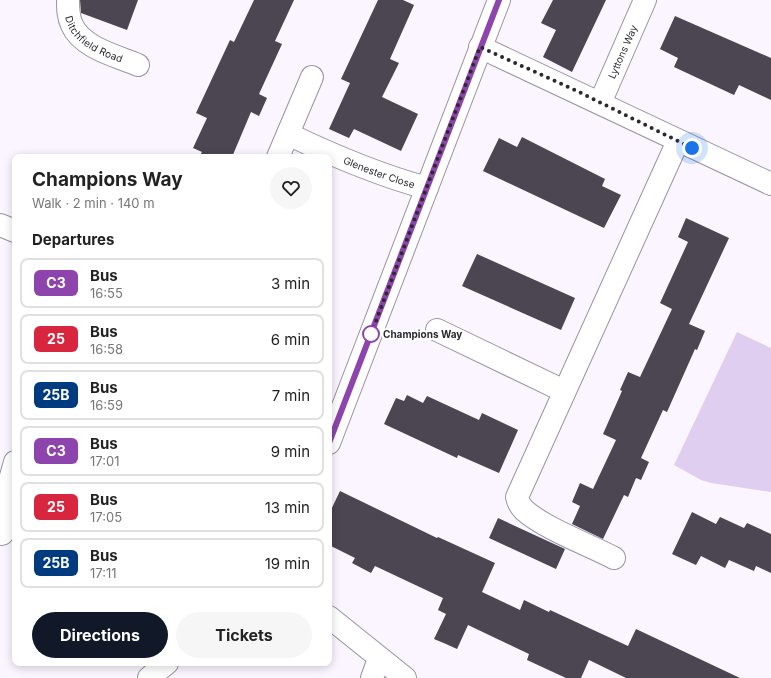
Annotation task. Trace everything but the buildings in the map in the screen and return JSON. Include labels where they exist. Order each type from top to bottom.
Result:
[{"type":"street","name":"Ditchfield Road","points":[[68,0],[72,25],[77,33],[99,49],[138,65]]},
{"type":"street","points":[[332,435],[498,0]]},
{"type":"street","name":"Lyttons Way","points":[[600,103],[645,0]]},
{"type":"street","points":[[480,47],[771,184]]},
{"type":"street","points":[[279,154],[312,77]]},
{"type":"street","name":"Glenester Close","points":[[288,134],[331,154]]},
{"type":"street","points":[[614,558],[542,522],[518,504],[517,497],[519,489],[678,141]]},
{"type":"street","name":"Glenester Close","points":[[332,154],[366,170],[427,188]]},
{"type":"street","points":[[0,225],[12,231]]},
{"type":"street","points":[[437,330],[564,392]]},
{"type":"street","points":[[6,535],[4,501],[12,473]]},
{"type":"street","points":[[332,620],[375,668],[404,678]]},
{"type":"street","points":[[149,678],[163,666]]},
{"type":"shaded area","points":[[737,332],[771,348],[771,492],[711,483],[701,480],[674,465]]},
{"type":"bus line","name":"C3","points":[[332,436],[499,0]]},
{"type":"place","name":"Champions Way","points":[[371,334]]},
{"type":"route","points":[[371,334],[480,47],[575,90],[692,148]]}]
